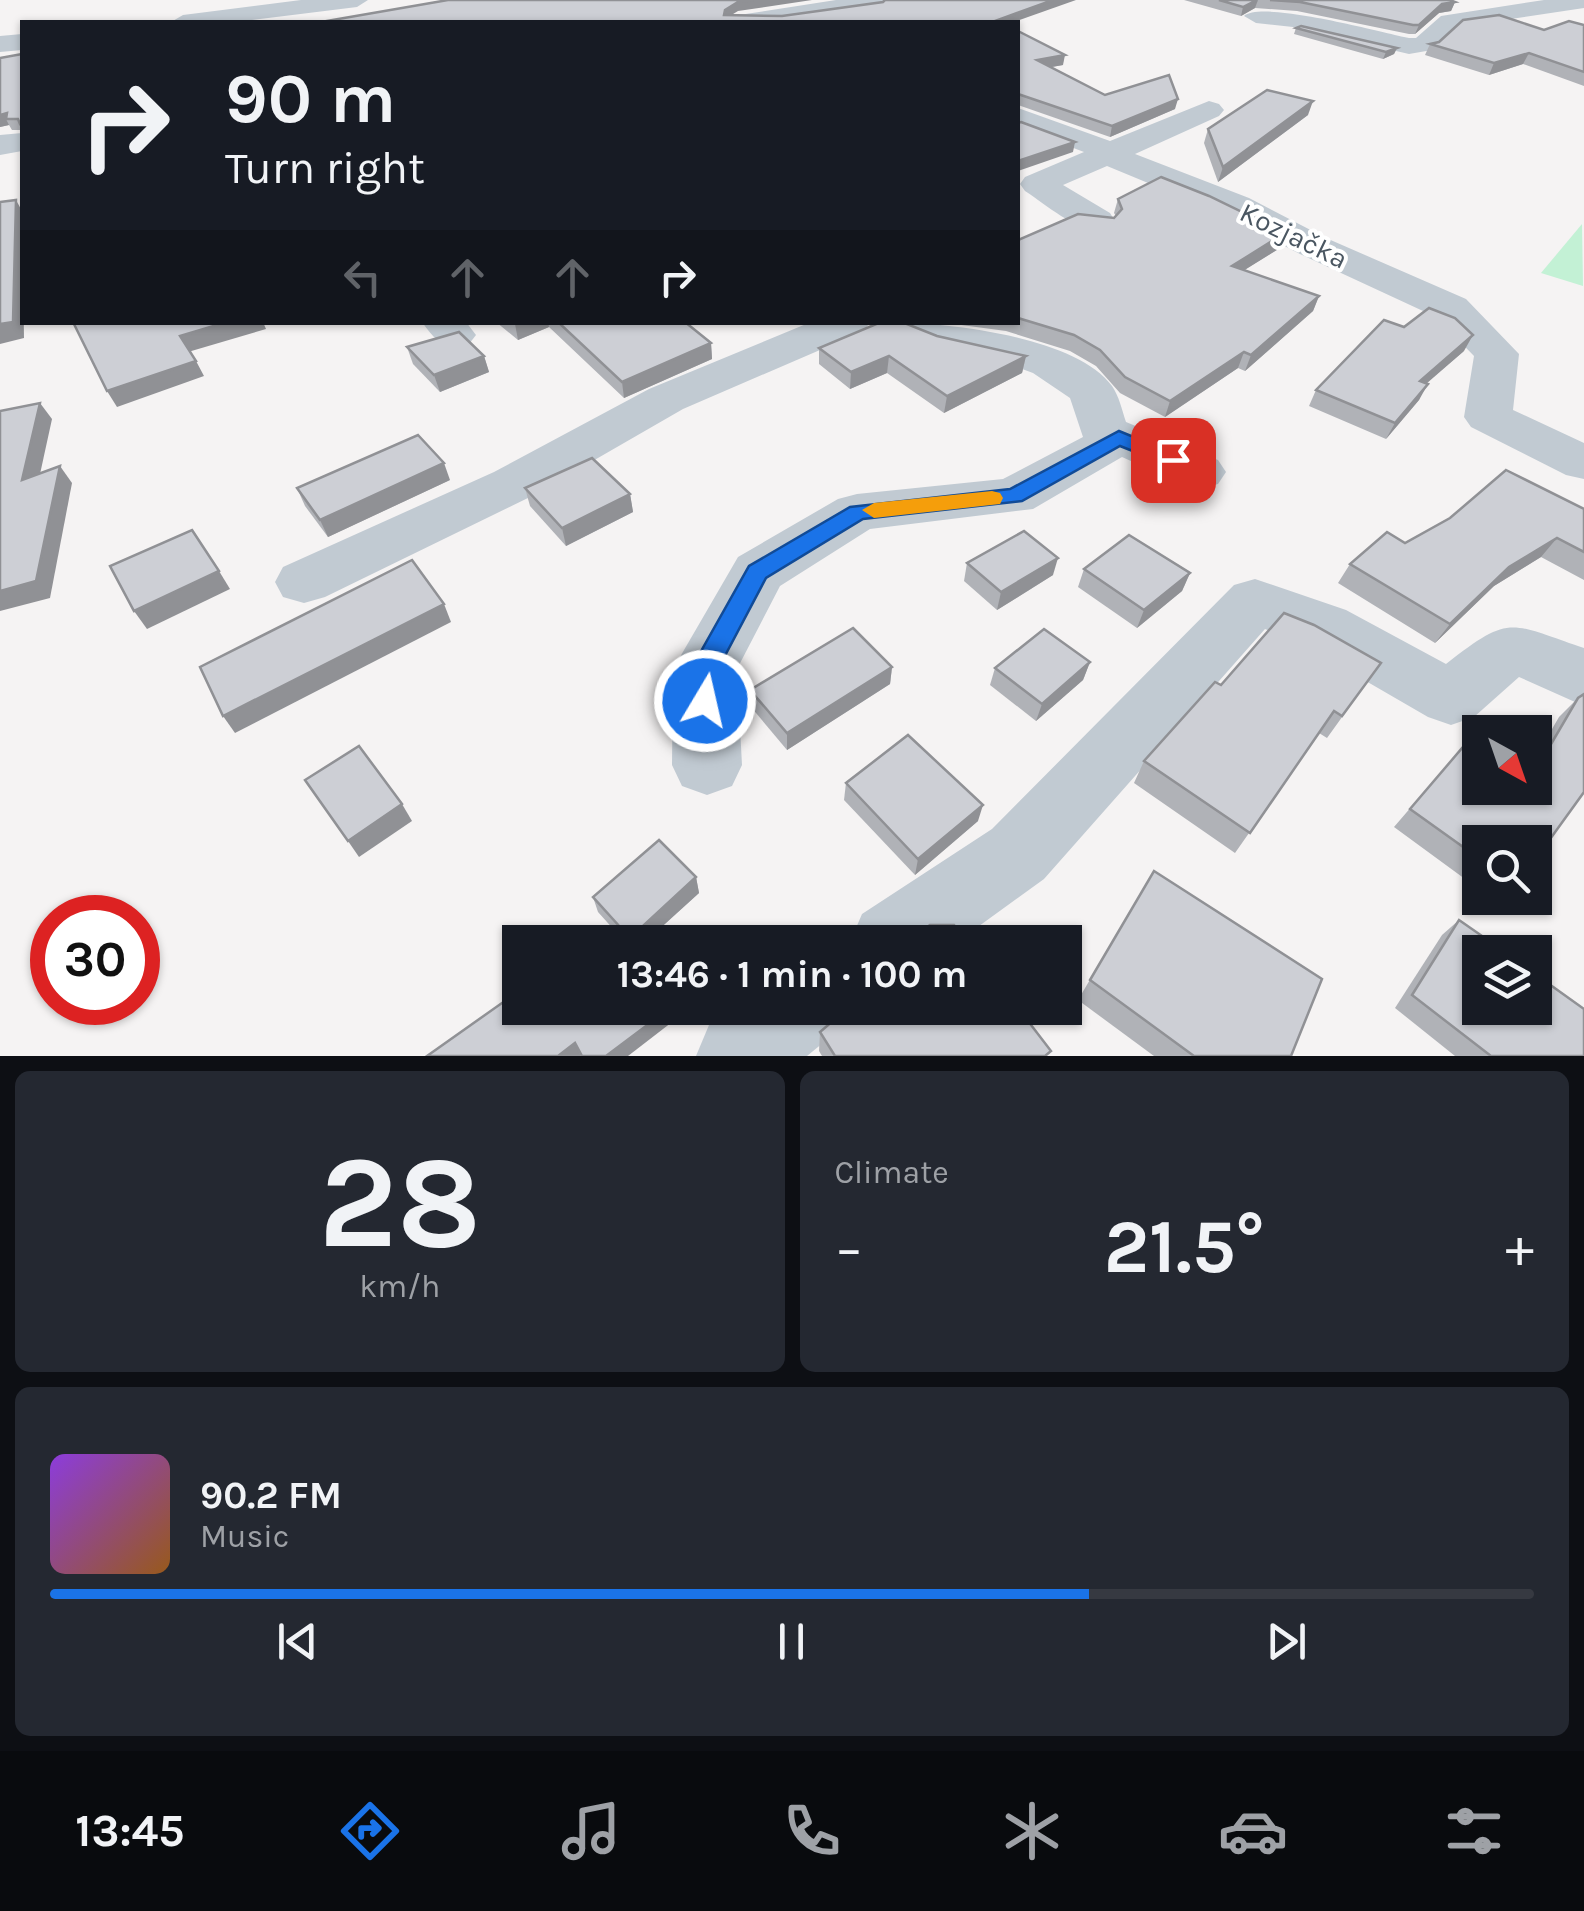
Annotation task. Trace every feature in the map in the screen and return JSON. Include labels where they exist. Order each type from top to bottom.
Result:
[{"type":"street","points":[[222,20],[301,16],[357,0]]},
{"type":"street","points":[[766,20],[882,0]]},
{"type":"street","points":[[1256,16],[1294,20],[1409,46],[1423,45],[1450,21],[1546,11],[1584,0]]},
{"type":"street","points":[[794,18],[826,20]]},
{"type":"street","points":[[1432,34],[1457,48]]},
{"type":"street","points":[[1097,221],[1038,184],[1209,110]]},
{"type":"street","name":"Kozjačka","points":[[1020,118],[1098,146],[1107,154],[1236,206],[1452,308],[1497,354],[1488,417],[1584,463]]},
{"type":"street","points":[[304,582],[513,484],[666,399],[842,325]]},
{"type":"street","points":[[912,325],[950,340],[1008,349],[1049,363],[1092,391],[1104,432],[1200,472]]},
{"type":"street","points":[[706,764],[704,669],[758,572],[858,512],[1014,496],[1119,438]]},
{"type":"street","points":[[915,925],[1018,854],[1254,601],[1324,627],[1451,698],[1509,649],[1562,666],[1584,680]]},
{"type":"street","points":[[740,1056],[778,1025]]},
{"type":"green space","points":[[1582,224],[1583,286],[1541,273]]},
{"type":"building","points":[[448,0],[753,0],[738,2],[724,15],[782,16],[885,0],[1053,0],[998,20],[333,20]]},
{"type":"building","points":[[1219,0],[1257,0],[1243,7]]},
{"type":"building","points":[[1270,0],[1455,2],[1442,4],[1419,25],[1413,25],[1300,2]]},
{"type":"building","points":[[1499,15],[1544,30],[1569,21],[1584,25],[1584,72],[1529,53],[1494,63],[1430,44],[1439,42],[1463,20]]},
{"type":"building","points":[[1296,28],[1397,48],[1386,52]]},
{"type":"building","points":[[1020,32],[1065,55],[1037,60],[1105,95],[1169,75],[1178,99],[1112,126],[1020,95]]},
{"type":"building","points":[[20,54],[20,124],[18,119],[6,119],[7,113],[0,115],[0,58]]},
{"type":"building","points":[[1267,90],[1313,101],[1223,167],[1208,129]]},
{"type":"building","points":[[1021,122],[1075,142],[1020,160]]},
{"type":"building","points":[[1161,177],[1209,196],[1285,233],[1232,266],[1319,296],[1251,355],[1244,352],[1170,401],[1125,377],[1100,350],[1074,335],[1020,319],[1020,239],[1078,214],[1114,218],[1122,209],[1118,199]]},
{"type":"building","points":[[16,200],[13,322],[0,324],[0,202]]},
{"type":"building","points":[[1429,308],[1455,318],[1473,335],[1420,381],[1428,384],[1395,423],[1316,390],[1384,320],[1404,327]]},
{"type":"building","points":[[74,325],[217,325],[180,336],[196,361],[107,391]]},
{"type":"building","points":[[561,325],[689,325],[711,343],[622,382]]},
{"type":"building","points":[[874,325],[910,325],[937,336],[1026,356],[947,396],[889,356],[851,372],[819,348]]},
{"type":"building","points":[[459,332],[484,356],[434,375],[407,347]]},
{"type":"building","points":[[40,403],[22,480],[60,466],[36,581],[0,591],[0,411]]},
{"type":"building","points":[[418,435],[444,463],[320,520],[297,488]]},
{"type":"building","points":[[592,458],[630,494],[562,528],[525,488]]},
{"type":"building","points":[[1506,470],[1584,509],[1584,552],[1557,538],[1509,567],[1450,624],[1350,564],[1387,532],[1405,543],[1450,518]]},
{"type":"building","points":[[192,530],[219,571],[134,611],[110,566]]},
{"type":"building","points":[[1024,531],[1058,558],[1001,592],[967,563]]},
{"type":"building","points":[[1129,535],[1190,573],[1144,610],[1084,569]]},
{"type":"building","points":[[412,560],[444,604],[223,716],[200,667]]},
{"type":"building","points":[[1284,613],[1314,625],[1381,663],[1342,716],[1334,711],[1250,833],[1144,761],[1215,682],[1221,685]]},
{"type":"building","points":[[853,628],[892,667],[787,733],[750,690]]},
{"type":"building","points":[[1044,629],[1090,662],[1042,704],[995,668]]},
{"type":"building","points":[[1584,694],[1584,792],[1552,836],[1552,825],[1462,825],[1462,846],[1410,809],[1462,748],[1462,805],[1552,805],[1552,742]]},
{"type":"building","points":[[908,735],[983,805],[918,859],[846,783]]},
{"type":"building","points":[[359,746],[402,804],[348,841],[305,780]]},
{"type":"building","points":[[659,840],[696,877],[644,925],[618,925],[593,897]]},
{"type":"building","points":[[1154,871],[1322,979],[1291,1056],[1194,1056],[1090,980]]},
{"type":"building","points":[[1459,920],[1481,935],[1462,935],[1462,1025],[1552,1025],[1552,986],[1584,1009],[1584,1056],[1491,1056],[1412,995]]},
{"type":"building","points":[[502,1003],[502,1025],[647,1025],[606,1056],[582,1056],[575,1043],[558,1056],[427,1056]]},
{"type":"building","points":[[828,1025],[1031,1025],[1051,1051],[1045,1056],[835,1056],[820,1032]]},
{"type":"slow traffic","points":[[874,510],[992,498]]},
{"type":"route","points":[[705,701],[704,669],[758,572],[858,512],[1014,496],[1119,438],[1173,460]]}]
